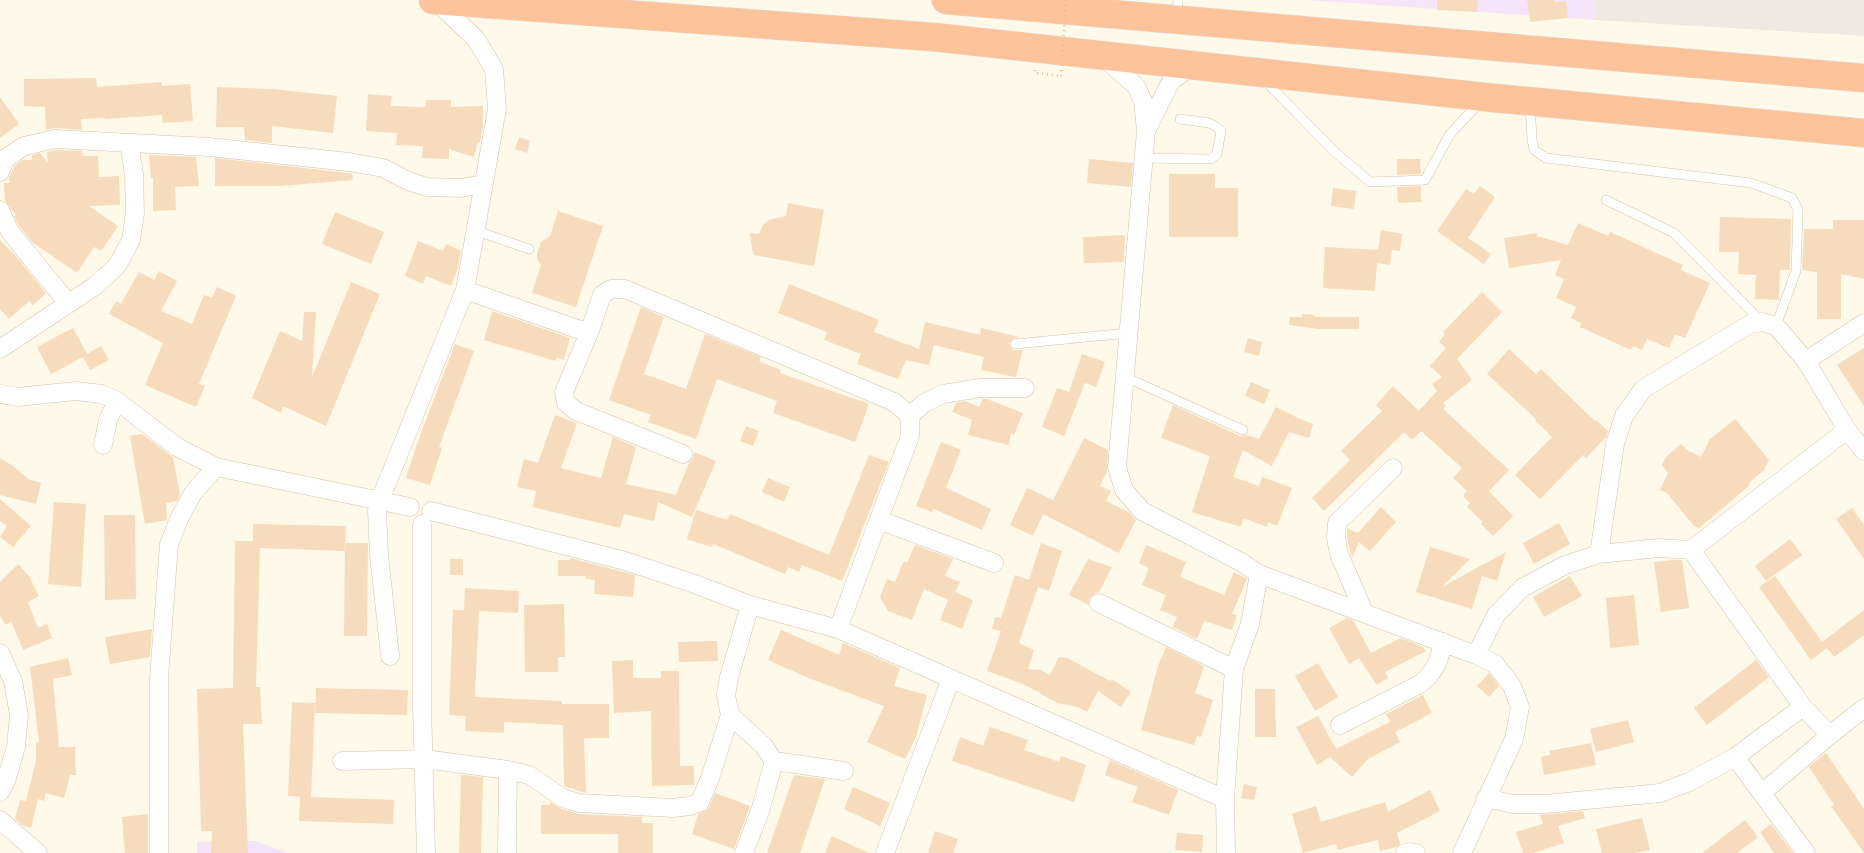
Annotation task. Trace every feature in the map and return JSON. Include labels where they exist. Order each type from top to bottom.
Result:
[{"type":"highway","points":[[434,0],[933,37],[1484,97],[1864,134]]},
{"type":"highway","points":[[946,0],[1177,10],[1864,78]]},
{"type":"street","points":[[390,656],[379,555],[377,511],[466,290],[497,110],[494,69],[476,39],[434,0]]},
{"type":"street","points":[[1101,56],[1136,86],[1143,101],[1146,131],[1117,467],[1124,490],[1142,511],[1241,562],[1259,574],[1444,642],[1495,664],[1512,686],[1520,707],[1514,739],[1462,853]]},
{"type":"street","points":[[1146,131],[1171,81],[1192,66]]},
{"type":"street","points":[[0,172],[6,158],[24,146],[55,139],[209,146],[349,162],[383,168],[408,181],[427,187],[461,188],[483,184]]},
{"type":"street","points":[[0,349],[95,286],[117,266],[131,240],[135,214],[134,174],[129,143]]},
{"type":"street","points":[[0,210],[10,232],[68,303]]},
{"type":"street","points":[[683,454],[576,411],[566,403],[564,392],[602,295],[611,289],[625,289],[894,402],[910,416]]},
{"type":"street","points":[[466,290],[589,332]]},
{"type":"street","points":[[1806,361],[1864,323]]},
{"type":"street","points":[[1599,554],[1615,444],[1624,416],[1643,389],[1750,324],[1769,324],[1806,361],[1847,430],[1864,451]]},
{"type":"street","points":[[838,629],[910,436],[910,416],[924,403],[943,394],[980,388],[1025,388]]},
{"type":"street","points":[[0,394],[18,397],[76,391],[102,394],[116,401],[177,447],[216,467],[410,507],[415,502],[422,501],[428,505],[422,705],[426,853]]},
{"type":"street","points":[[103,445],[108,420],[116,401]]},
{"type":"street","points":[[1476,655],[1496,616],[1522,588],[1565,565],[1599,554],[1659,548],[1691,550],[1847,430]]},
{"type":"street","points":[[159,853],[159,678],[169,544],[180,516],[193,493],[216,467]]},
{"type":"street","points":[[1364,612],[1339,554],[1336,538],[1337,523],[1393,468]]},
{"type":"street","points":[[427,518],[625,561],[692,583],[750,606],[838,629],[1225,799]]},
{"type":"street","points":[[879,520],[994,564]]},
{"type":"street","points":[[1691,550],[1803,707],[1830,735]]},
{"type":"street","points":[[1226,853],[1225,799],[1234,669],[1250,624],[1259,574]]},
{"type":"street","points":[[1100,603],[1234,669]]},
{"type":"street","points":[[342,761],[424,759],[508,770],[529,775],[563,798],[580,803],[673,808],[689,806],[700,802],[730,715],[726,695],[728,677],[750,606]]},
{"type":"street","points":[[1340,724],[1420,684],[1429,676],[1437,664],[1444,642]]},
{"type":"street","points":[[0,653],[13,682],[19,716],[16,747],[6,781],[0,792]]},
{"type":"street","points":[[884,853],[951,679]]},
{"type":"street","points":[[1486,798],[1513,804],[1545,804],[1660,793],[1689,782],[1735,757],[1803,707]]},
{"type":"street","points":[[1762,794],[1864,708]]},
{"type":"street","points":[[730,715],[763,745],[774,761],[844,771]]},
{"type":"street","points":[[1735,757],[1806,853]]},
{"type":"street","points":[[744,853],[761,808],[774,761]]},
{"type":"street","points":[[507,853],[508,770]]},
{"type":"street","points":[[0,820],[38,853]]},
{"type":"street","points":[[1405,853],[1416,853]]},
{"type":"lane","points":[[1257,73],[1335,152],[1370,182],[1425,180],[1450,134],[1484,97]]},
{"type":"lane","points":[[1530,101],[1534,150],[1546,158],[1751,183],[1792,198],[1798,210],[1796,271],[1769,324],[1674,233],[1606,200]]},
{"type":"lane","points":[[1144,158],[1211,159],[1217,154],[1221,131],[1209,123],[1180,120]]},
{"type":"lane","points":[[477,231],[529,249]]},
{"type":"lane","points":[[1016,344],[1128,333]]},
{"type":"lane","points":[[1124,377],[1243,430]]},
{"type":"path","points":[[1034,73],[1062,76],[1066,0]]},
{"type":"shaded area","points":[[1308,0],[1594,0],[1596,20],[1595,20]]},
{"type":"shaded area","points":[[1594,0],[1864,0],[1864,36],[1596,20]]},
{"type":"shaded area","points":[[256,841],[287,853],[197,853],[197,842]]},
{"type":"building","points":[[1437,0],[1478,0],[1477,12],[1437,10]]},
{"type":"building","points":[[1527,0],[1566,1],[1568,18],[1530,22]]},
{"type":"building","points":[[96,78],[97,87],[162,82],[162,86],[190,84],[193,121],[163,123],[162,115],[81,119],[82,130],[55,128],[46,130],[45,107],[24,106],[24,79]]},
{"type":"building","points":[[217,87],[273,89],[337,96],[333,133],[272,126],[272,143],[245,140],[244,127],[216,127]]},
{"type":"building","points":[[368,94],[392,96],[391,106],[426,107],[426,100],[451,100],[451,107],[483,106],[483,126],[480,142],[478,142],[474,157],[449,149],[449,159],[422,158],[423,146],[396,145],[397,133],[366,131]]},
{"type":"building","points":[[0,97],[19,124],[0,138]]},
{"type":"building","points":[[519,137],[530,141],[527,153],[515,149]]},
{"type":"building","points":[[56,150],[82,151],[83,156],[98,156],[99,177],[119,176],[120,205],[89,206],[118,226],[101,251],[94,247],[77,273],[32,242],[19,226],[14,216],[16,215],[5,201],[4,183],[10,183],[9,177],[15,165],[22,160],[32,160],[32,155],[40,153],[48,163],[47,152]]},
{"type":"building","points":[[149,155],[196,157],[199,186],[175,187],[176,210],[153,211],[153,178],[151,178]]},
{"type":"building","points":[[215,158],[352,173],[353,180],[280,186],[215,186]]},
{"type":"building","points":[[1089,159],[1133,163],[1131,187],[1087,183]]},
{"type":"building","points":[[1397,159],[1420,159],[1421,174],[1397,175]]},
{"type":"building","points":[[1169,174],[1215,174],[1215,188],[1238,188],[1238,237],[1169,237]]},
{"type":"building","points":[[1421,186],[1421,202],[1398,203],[1397,187]]},
{"type":"building","points":[[1480,186],[1495,197],[1468,238],[1491,254],[1484,264],[1437,231],[1466,189],[1474,194]]},
{"type":"building","points":[[1333,188],[1356,191],[1354,209],[1331,206]]},
{"type":"building","points":[[788,203],[824,210],[814,266],[754,255],[750,233],[759,234],[763,225],[769,220],[786,216]]},
{"type":"building","points":[[558,211],[603,226],[576,307],[532,293],[541,265],[537,259],[537,253],[541,242],[550,236]]},
{"type":"building","points":[[335,212],[384,232],[371,264],[322,244]]},
{"type":"building","points":[[1720,217],[1791,219],[1790,270],[1780,270],[1779,300],[1755,299],[1756,275],[1738,274],[1739,252],[1719,252]]},
{"type":"building","points":[[1833,220],[1864,220],[1864,279],[1841,274],[1841,319],[1817,319],[1817,272],[1802,270],[1804,229],[1833,229]]},
{"type":"building","points":[[1578,223],[1608,236],[1610,232],[1683,265],[1681,270],[1710,283],[1685,338],[1675,334],[1669,348],[1647,339],[1642,350],[1633,346],[1631,350],[1580,327],[1581,323],[1571,318],[1576,307],[1556,298],[1564,279],[1555,275],[1561,260],[1509,268],[1504,238],[1537,233],[1537,236],[1568,245]]},
{"type":"building","points":[[1381,230],[1402,234],[1400,251],[1392,250],[1390,265],[1377,263],[1375,291],[1323,288],[1325,247],[1378,250]]},
{"type":"building","points":[[1125,235],[1124,262],[1084,263],[1083,237]]},
{"type":"building","points":[[0,240],[46,293],[33,305],[29,301],[9,319],[0,309]]},
{"type":"building","points":[[418,241],[443,251],[446,244],[461,251],[458,268],[451,286],[426,276],[423,284],[405,276]]},
{"type":"building","points":[[159,271],[177,281],[161,311],[192,324],[204,295],[212,298],[217,287],[236,296],[199,384],[205,386],[196,407],[145,385],[163,343],[109,314],[116,301],[121,304],[139,272],[154,280]]},
{"type":"building","points":[[351,282],[380,294],[326,426],[283,406],[281,413],[252,398],[280,331],[302,341],[304,312],[316,312],[312,377]]},
{"type":"building","points":[[789,284],[879,320],[874,332],[919,349],[925,322],[980,335],[981,328],[1019,337],[1012,339],[1009,344],[1013,350],[1023,350],[1016,377],[981,370],[984,357],[934,345],[929,365],[906,360],[898,379],[857,364],[861,354],[824,340],[827,332],[778,313]]},
{"type":"building","points":[[1482,292],[1502,312],[1457,359],[1472,380],[1443,403],[1446,406],[1443,409],[1509,470],[1489,491],[1513,516],[1493,536],[1481,524],[1483,522],[1467,507],[1470,503],[1463,496],[1467,491],[1453,478],[1462,468],[1421,431],[1412,440],[1404,432],[1324,511],[1312,498],[1350,460],[1341,451],[1382,411],[1376,405],[1393,386],[1419,411],[1437,391],[1432,384],[1442,377],[1430,366],[1446,348],[1439,342],[1445,334],[1443,332]]},
{"type":"building","points":[[641,307],[664,317],[644,374],[686,389],[705,334],[761,357],[759,361],[781,370],[780,373],[869,404],[855,442],[773,413],[777,401],[717,379],[696,439],[648,422],[651,415],[609,400]]},
{"type":"building","points":[[492,311],[570,338],[564,360],[556,358],[556,361],[484,340]]},
{"type":"building","points":[[1302,314],[1315,315],[1315,317],[1359,317],[1359,329],[1318,329],[1289,325],[1290,317],[1302,317]]},
{"type":"building","points":[[73,328],[87,354],[101,346],[109,360],[90,370],[83,357],[51,374],[37,347]]},
{"type":"building","points":[[1248,338],[1262,342],[1259,356],[1244,352]]},
{"type":"building","points":[[455,344],[474,351],[439,447],[442,448],[430,485],[406,478]]},
{"type":"building","points":[[1864,348],[1864,406],[1837,365]]},
{"type":"building","points":[[1509,349],[1536,374],[1541,369],[1608,431],[1606,437],[1586,458],[1583,455],[1540,499],[1515,475],[1552,437],[1536,419],[1487,374]]},
{"type":"building","points":[[1082,354],[1105,362],[1096,387],[1085,383],[1064,436],[1042,427],[1057,388],[1069,392]]},
{"type":"building","points":[[1251,382],[1270,390],[1264,404],[1245,396]]},
{"type":"building","points":[[983,399],[1023,413],[1014,435],[1011,433],[1009,445],[968,435],[972,420],[952,412],[956,403],[965,401],[979,407]]},
{"type":"building","points":[[1173,405],[1240,436],[1247,435],[1259,439],[1276,407],[1313,424],[1309,438],[1289,432],[1272,466],[1243,450],[1233,477],[1259,486],[1262,477],[1292,488],[1277,526],[1268,522],[1267,527],[1243,518],[1241,527],[1192,512],[1210,456],[1161,438]]},
{"type":"building","points":[[555,415],[577,423],[561,468],[601,478],[613,437],[636,447],[626,484],[676,495],[694,452],[716,461],[692,517],[658,502],[654,521],[624,514],[620,528],[533,507],[536,491],[517,487],[524,459],[538,463]]},
{"type":"building","points":[[1735,419],[1769,460],[1764,470],[1751,481],[1749,486],[1699,528],[1694,526],[1667,493],[1660,490],[1668,473],[1662,465],[1666,457],[1681,444],[1687,450],[1701,457],[1710,439]]},
{"type":"building","points":[[746,426],[759,431],[753,446],[740,441]]},
{"type":"building","points":[[142,434],[173,457],[180,495],[177,501],[166,503],[167,520],[145,524],[130,436]]},
{"type":"building","points":[[1084,438],[1108,450],[1107,471],[1100,486],[1111,491],[1106,501],[1130,513],[1136,520],[1119,553],[1043,514],[1033,536],[1010,525],[1027,488],[1053,500]]},
{"type":"building","points":[[941,442],[961,450],[946,488],[991,509],[982,530],[934,509],[932,512],[916,506]]},
{"type":"building","points":[[869,455],[889,462],[842,581],[802,565],[799,572],[788,567],[785,574],[713,544],[712,547],[687,539],[696,510],[727,520],[730,514],[829,555]]},
{"type":"building","points":[[0,458],[30,480],[41,483],[36,504],[0,495]]},
{"type":"building","points":[[768,478],[790,487],[784,502],[762,492]]},
{"type":"building","points":[[0,499],[31,526],[13,547],[0,537],[7,526],[0,521]]},
{"type":"building","points":[[54,502],[86,504],[81,587],[48,584]]},
{"type":"building","points":[[1381,507],[1396,522],[1370,551],[1359,542],[1352,558],[1347,528],[1358,533]]},
{"type":"building","points":[[1852,508],[1864,525],[1864,559],[1836,519]]},
{"type":"building","points":[[104,515],[135,515],[136,599],[105,600]]},
{"type":"building","points":[[1559,523],[1570,544],[1534,564],[1523,543]]},
{"type":"building","points":[[253,524],[346,526],[345,551],[260,548],[256,687],[260,687],[262,724],[243,724],[248,853],[211,853],[212,831],[201,831],[197,689],[233,688],[235,541],[253,541]]},
{"type":"building","points":[[1790,539],[1802,555],[1766,581],[1755,566]]},
{"type":"building","points":[[345,543],[368,543],[367,636],[344,636]]},
{"type":"building","points":[[1041,543],[1062,551],[1049,591],[1038,587],[1019,643],[1034,650],[1028,669],[1041,670],[1050,675],[1059,657],[1067,658],[1110,681],[1112,679],[1131,692],[1121,707],[1098,691],[1087,712],[1078,707],[1058,703],[1023,684],[987,671],[1001,631],[992,629],[995,617],[1001,618],[1015,575],[1029,580]]},
{"type":"building","points":[[915,545],[953,559],[945,576],[960,582],[955,592],[973,600],[962,629],[940,620],[948,600],[924,589],[912,620],[888,611],[880,597],[887,579],[895,582],[904,561],[907,563]]},
{"type":"building","points":[[1146,545],[1186,562],[1180,577],[1224,595],[1234,572],[1247,579],[1232,614],[1237,615],[1232,630],[1204,621],[1197,639],[1173,627],[1177,617],[1160,610],[1166,595],[1142,585],[1149,568],[1139,563]]},
{"type":"building","points":[[1430,547],[1470,559],[1442,587],[1506,552],[1497,581],[1482,576],[1472,609],[1416,592]]},
{"type":"building","points":[[570,558],[635,575],[633,597],[594,594],[595,580],[586,579],[586,576],[558,576],[558,560],[570,560]]},
{"type":"building","points":[[450,559],[463,559],[463,575],[450,575]]},
{"type":"building","points":[[1088,559],[1112,567],[1099,592],[1090,598],[1089,605],[1069,595]]},
{"type":"building","points":[[1682,560],[1689,608],[1661,612],[1654,562]]},
{"type":"building","points":[[18,564],[29,576],[39,596],[28,602],[38,628],[47,624],[52,638],[23,650],[11,621],[6,625],[0,616],[0,582]]},
{"type":"building","points":[[1570,576],[1582,596],[1544,617],[1533,597]]},
{"type":"building","points":[[1775,576],[1822,642],[1864,610],[1864,635],[1834,657],[1827,648],[1811,660],[1759,587]]},
{"type":"building","points":[[465,588],[519,591],[518,613],[479,611],[475,697],[562,701],[562,704],[609,704],[609,738],[584,738],[586,793],[564,786],[563,725],[504,722],[504,733],[465,731],[466,716],[449,715],[453,610],[464,610]]},
{"type":"building","points":[[1634,595],[1639,645],[1610,648],[1606,598]]},
{"type":"building","points":[[564,604],[565,657],[558,657],[558,672],[525,672],[524,605]]},
{"type":"building","points":[[1347,618],[1353,620],[1371,653],[1401,638],[1423,647],[1426,651],[1385,672],[1388,678],[1377,685],[1359,658],[1349,664],[1329,628]]},
{"type":"building","points":[[152,629],[150,657],[110,664],[105,637]]},
{"type":"building","points":[[781,630],[839,655],[843,643],[900,668],[894,686],[927,695],[916,737],[905,759],[867,742],[884,706],[811,679],[768,660]]},
{"type":"building","points":[[717,641],[718,661],[679,662],[678,642]]},
{"type":"building","points":[[1166,647],[1204,666],[1195,693],[1213,700],[1201,737],[1197,736],[1194,745],[1141,730],[1158,666]]},
{"type":"building","points":[[68,658],[72,675],[53,679],[59,747],[75,747],[76,775],[70,775],[64,798],[46,793],[44,801],[38,799],[31,828],[22,825],[15,819],[20,800],[26,801],[36,760],[36,743],[39,742],[30,667]]},
{"type":"building","points":[[633,660],[633,678],[661,678],[661,671],[679,671],[680,766],[694,766],[694,785],[652,786],[651,711],[614,713],[612,661]]},
{"type":"building","points":[[1756,660],[1769,677],[1707,725],[1694,708]]},
{"type":"building","points":[[1318,663],[1338,697],[1315,711],[1295,676]]},
{"type":"building","points":[[1489,673],[1499,686],[1489,697],[1477,686]]},
{"type":"building","points":[[316,688],[408,690],[407,715],[315,713]]},
{"type":"building","points":[[1255,689],[1275,689],[1276,737],[1255,737]]},
{"type":"building","points":[[1423,695],[1432,713],[1395,732],[1386,714]]},
{"type":"building","points":[[292,702],[315,703],[311,797],[394,800],[393,824],[299,821],[300,797],[304,797],[288,796]]},
{"type":"building","points":[[1318,716],[1336,749],[1390,722],[1400,742],[1368,759],[1352,777],[1330,757],[1317,765],[1296,727]]},
{"type":"building","points":[[1628,720],[1634,742],[1596,752],[1590,729]]},
{"type":"building","points":[[990,727],[1028,740],[1024,750],[1059,762],[1061,756],[1086,765],[1074,802],[952,761],[960,737],[983,746]]},
{"type":"building","points":[[1591,743],[1596,765],[1544,775],[1541,757],[1550,755],[1549,751]]},
{"type":"building","points":[[1826,753],[1864,809],[1864,853],[1831,806],[1834,805],[1809,767]]},
{"type":"building","points":[[1110,760],[1178,790],[1169,815],[1132,802],[1138,787],[1105,775]]},
{"type":"building","points":[[461,775],[483,777],[481,853],[459,853]]},
{"type":"building","points":[[794,775],[825,779],[800,853],[767,853]]},
{"type":"building","points":[[1244,784],[1257,787],[1254,800],[1241,798]]},
{"type":"building","points":[[853,787],[890,803],[880,826],[844,809]]},
{"type":"building","points":[[1430,790],[1440,811],[1397,833],[1400,844],[1397,847],[1380,851],[1378,840],[1338,850],[1336,844],[1303,853],[1292,814],[1316,806],[1321,822],[1385,802],[1388,812]]},
{"type":"building","points":[[715,793],[750,806],[734,849],[692,834],[698,814],[708,809]]},
{"type":"building","points":[[550,802],[560,808],[578,814],[642,817],[642,823],[653,823],[653,853],[618,853],[618,834],[541,834],[541,805],[550,805]]},
{"type":"building","points":[[1583,811],[1585,818],[1558,826],[1564,843],[1533,853],[1523,853],[1516,832],[1543,824],[1540,815]]},
{"type":"building","points":[[148,814],[148,853],[125,853],[122,817]]},
{"type":"building","points":[[1642,818],[1650,850],[1635,853],[1602,853],[1596,829]]},
{"type":"building","points":[[1745,820],[1758,837],[1737,853],[1702,853]]},
{"type":"building","points":[[1771,824],[1793,853],[1774,853],[1760,832]]},
{"type":"building","points":[[935,831],[958,839],[953,853],[928,853]]},
{"type":"building","points":[[1177,833],[1203,835],[1202,852],[1175,850]]},
{"type":"building","points":[[832,836],[869,853],[825,853]]}]
